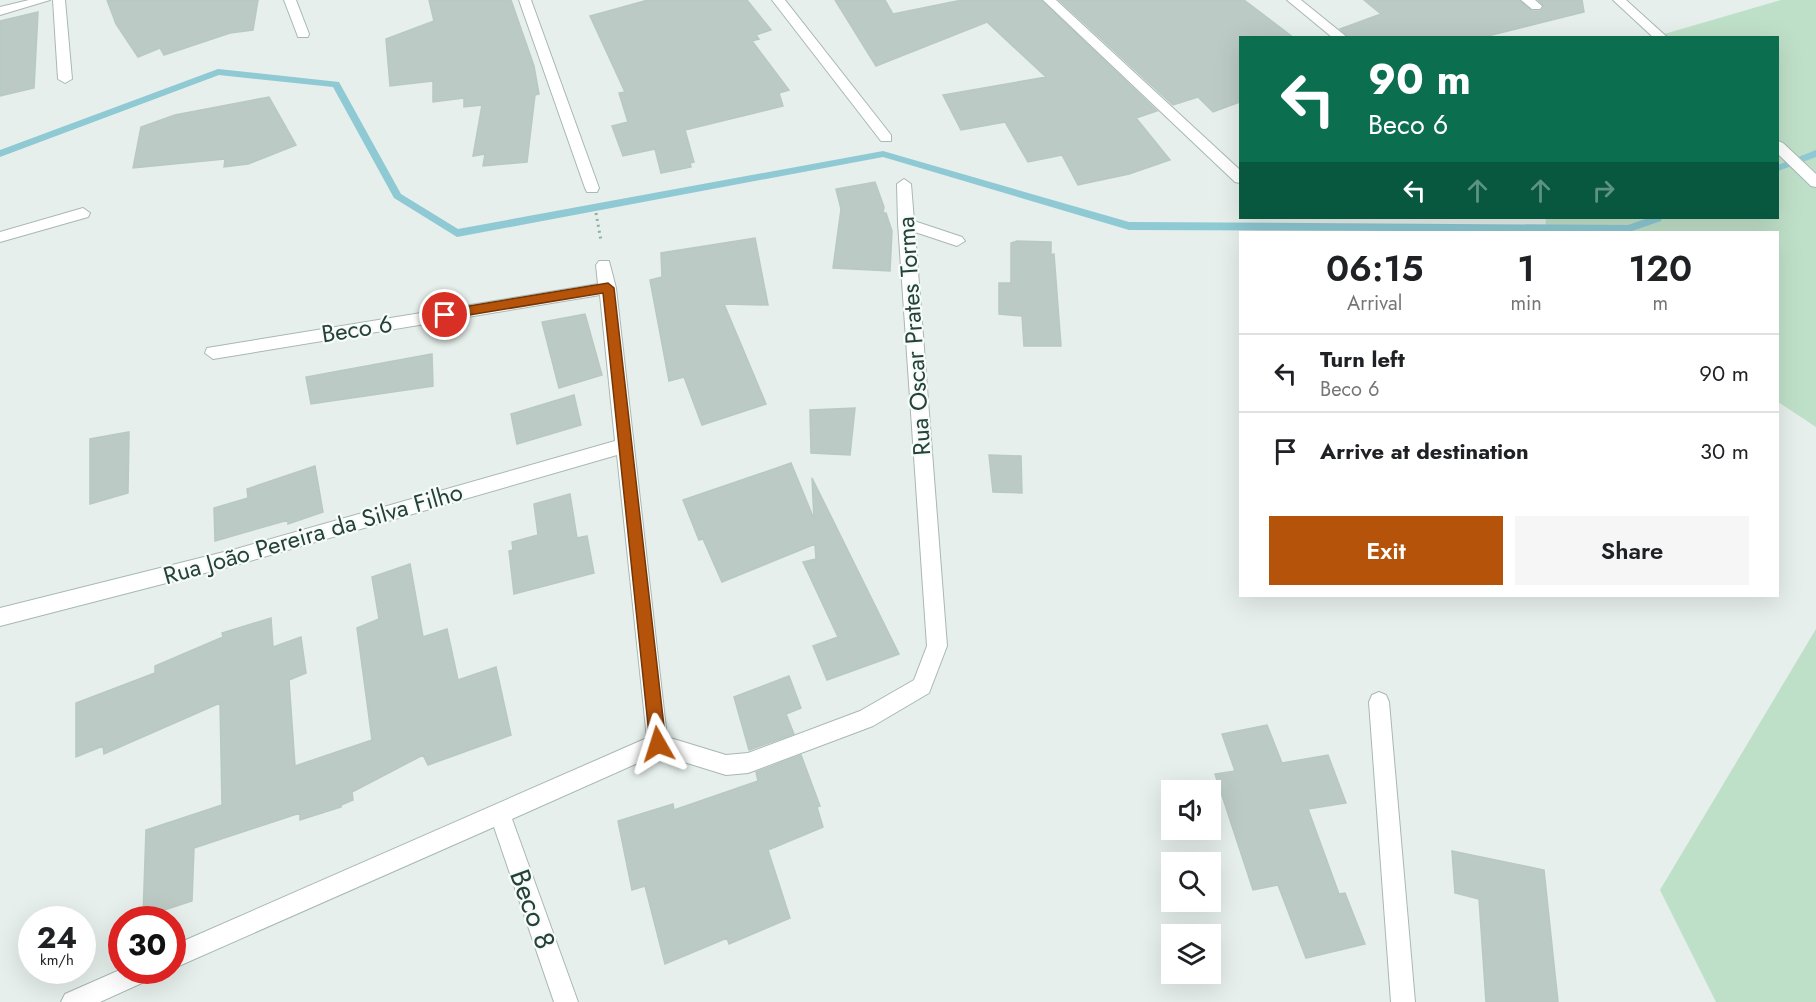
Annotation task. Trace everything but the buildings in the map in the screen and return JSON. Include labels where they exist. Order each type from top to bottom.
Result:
[{"type":"street","points":[[0,11],[44,0]]},
{"type":"street","points":[[59,0],[65,79]]},
{"type":"street","points":[[290,0],[303,34]]},
{"type":"street","points":[[525,0],[592,188]]},
{"type":"street","points":[[778,0],[886,138]]},
{"type":"street","points":[[1049,0],[1239,177]]},
{"type":"street","points":[[1293,0],[1339,36]]},
{"type":"street","points":[[1619,0],[1660,36]]},
{"type":"street","points":[[1779,147],[1816,182]]},
{"type":"street","name":"Rua Oscar Prates Torma","points":[[658,744],[726,765],[748,763],[866,719],[922,686],[937,646],[904,184]]},
{"type":"street","points":[[0,237],[83,213]]},
{"type":"street","points":[[905,223],[957,241]]},
{"type":"street","points":[[186,952],[658,744],[604,265]]},
{"type":"street","name":"Beco 6","points":[[213,353],[608,288]]},
{"type":"street","name":"Rua João Pereira da Silva Filho","points":[[0,617],[236,557],[625,445]]},
{"type":"street","points":[[1380,702],[1403,1002]]},
{"type":"street","name":"Beco 8","points":[[500,815],[567,1002]]},
{"type":"street","points":[[73,1002],[114,984]]},
{"type":"path","points":[[592,188],[604,265]]},
{"type":"green space","points":[[1781,0],[1816,0],[1816,427],[1779,403],[1779,231],[1545,231],[1546,219],[1779,219],[1779,36],[1657,36]]},
{"type":"green space","points":[[1816,629],[1816,1002],[1716,1002],[1660,890]]},
{"type":"waterway","points":[[0,154],[218,72],[336,84],[397,196],[457,233],[883,154],[1129,226],[1629,229],[1654,219]]},
{"type":"waterway","points":[[1779,168],[1816,153]]},
{"type":"route","points":[[445,315],[608,288],[658,744]]}]
